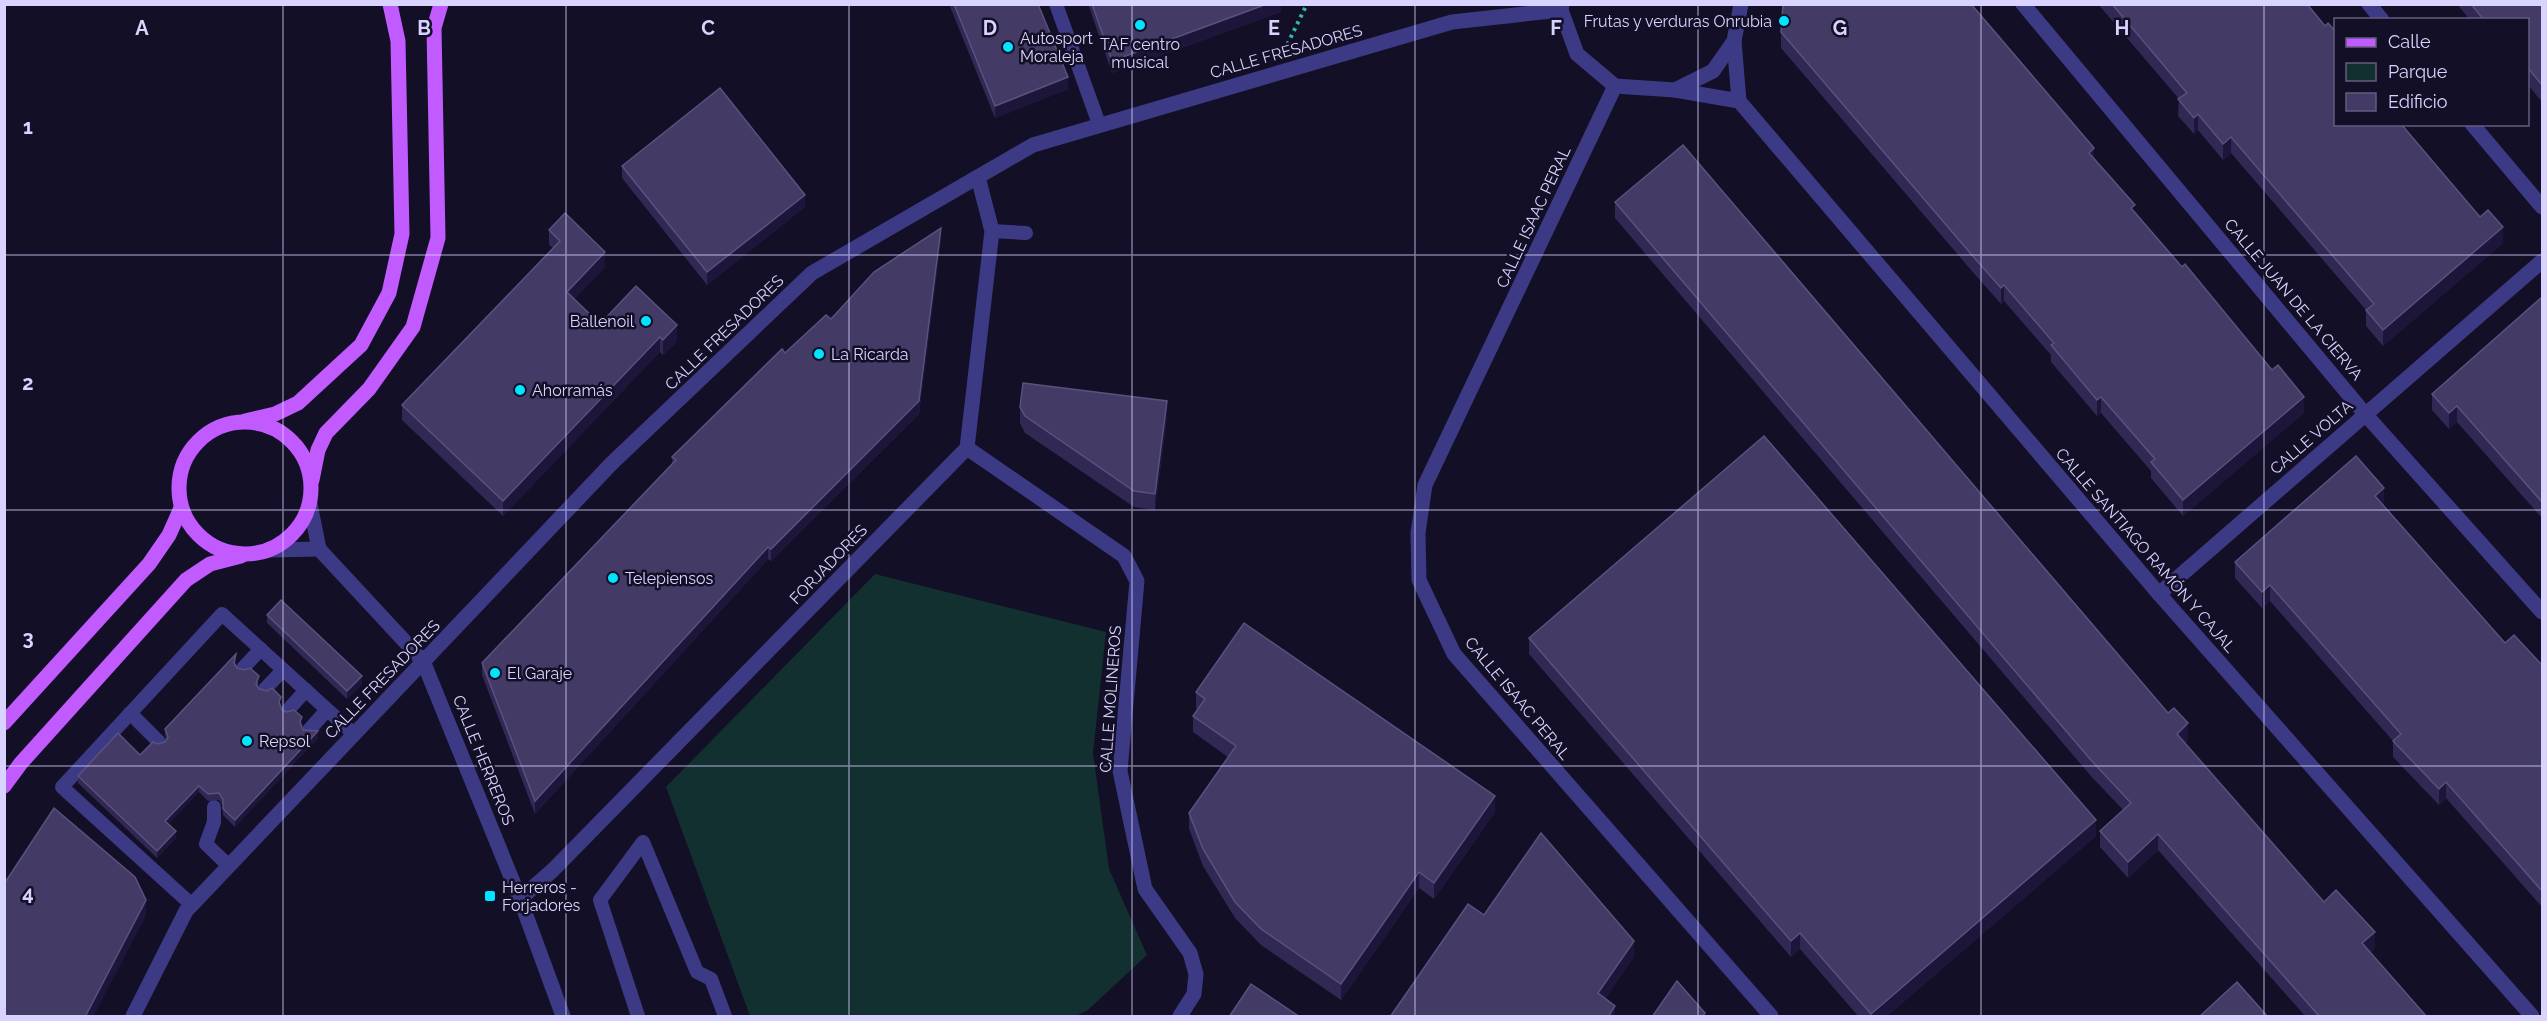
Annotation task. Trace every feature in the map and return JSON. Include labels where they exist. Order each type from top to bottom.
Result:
[{"type":"main road","points":[[246,554],[229,552],[213,546],[200,536],[182,508],[178,490],[180,472],[192,449],[211,430],[275,414],[298,403],[362,345],[389,293],[402,234],[398,41],[390,4]]},
{"type":"main road","points":[[4,786],[21,763],[186,580],[210,564],[270,550],[288,539],[302,523],[310,504],[318,450],[326,433],[369,389],[413,327],[438,238],[434,28],[441,4]]},
{"type":"main road","points":[[245,420],[269,425],[290,438],[305,457],[312,480]]},
{"type":"main road","points":[[4,723],[149,564],[169,535],[182,508]]},
{"type":"street","points":[[1562,7],[1577,54],[1615,86],[1675,90],[1739,101],[1734,41],[1741,4]]},
{"type":"street","name":"CALLE JUAN DE LA CIERVA","points":[[2024,4],[2366,414],[2542,612]]},
{"type":"street","points":[[2369,4],[2380,18]]},
{"type":"street","name":"CALLE FRESADORES","points":[[133,1017],[186,911],[612,463],[812,273],[1033,145],[1452,22],[1562,7]]},
{"type":"street","points":[[1675,90],[1713,70],[1734,41]]},
{"type":"street","name":"CALLE ISAAC PERAL","points":[[1615,86],[1425,484],[1418,533],[1419,580],[1454,654],[1770,1017]]},
{"type":"street","name":"CALLE SANTIAGO RAMÓN Y CAJAL","points":[[1739,101],[2159,594],[2532,1017]]},
{"type":"street","points":[[2474,126],[2542,207]]},
{"type":"street","points":[[967,448],[992,231],[978,177]]},
{"type":"street","name":"CALLE VOLTA","points":[[2159,594],[2542,261]]},
{"type":"street","name":"FORJADORES","points":[[520,899],[553,870],[967,448]]},
{"type":"street","name":"CALLE MOLINEROS","points":[[967,448],[1124,556],[1137,581],[1120,771],[1145,889],[1190,953],[1196,974],[1194,994],[1180,1017]]},
{"type":"street","points":[[270,550],[319,549],[310,504]]},
{"type":"street","name":"CALLE HERREROS","points":[[319,549],[423,661],[520,899],[563,1017]]},
{"type":"lane","points":[[1056,4],[1099,124]]},
{"type":"lane","points":[[992,231],[1026,233]]},
{"type":"lane","points":[[192,905],[62,787],[222,614],[354,734]]},
{"type":"lane","points":[[243,668],[261,649]]},
{"type":"lane","points":[[265,689],[283,670]]},
{"type":"lane","points":[[288,710],[306,690]]},
{"type":"lane","points":[[309,730],[327,710]]},
{"type":"lane","points":[[130,713],[159,742]]},
{"type":"lane","points":[[214,807],[220,820],[206,844],[229,866]]},
{"type":"lane","points":[[638,1017],[600,900],[642,842],[697,972],[711,979],[725,1017]]},
{"type":"path","points":[[1274,74],[1307,4]]},
{"type":"green space","points":[[875,574],[1106,632],[1093,753],[1109,869],[1147,955],[1088,1010],[1076,1016],[750,1016],[666,787]]},
{"type":"building","name":"Autosport Moraleja","points":[[954,4],[1038,4],[1068,77],[995,106]]},
{"type":"building","name":"TAF centro musical","points":[[1092,4],[1267,4],[1112,61]]},
{"type":"building","points":[[1783,4],[1971,4],[2094,148],[2089,153],[2135,205],[2131,208],[2182,267],[2185,264],[2272,370],[2278,365],[2304,397],[2183,500],[2151,462],[2155,459],[2101,397],[2097,400],[2051,345],[2054,343],[2004,285],[2001,288],[1971,254],[1781,32]]},
{"type":"building","points":[[2112,4],[2307,4],[2325,26],[2328,23],[2334,30],[2334,126],[2403,126],[2480,217],[2488,210],[2503,227],[2383,330],[2366,310],[2374,304],[2231,137],[2223,144],[2198,114],[2194,118],[2178,99],[2187,93]]},
{"type":"building","points":[[2471,4],[2542,4],[2542,85],[2529,69],[2529,18],[2482,18]]},
{"type":"building","points":[[720,88],[805,195],[707,272],[622,166]]},
{"type":"building","points":[[1683,145],[2168,713],[2174,708],[2188,723],[2177,734],[2324,902],[2336,890],[2375,932],[2362,943],[2427,1017],[2320,1017],[2158,834],[2128,862],[2100,831],[2131,803],[2090,759],[1615,202]]},
{"type":"building","points":[[565,213],[605,252],[567,292],[600,324],[636,286],[677,325],[663,340],[660,337],[503,501],[402,405],[560,241],[549,230]]},
{"type":"building","points":[[941,228],[919,401],[771,549],[768,547],[535,801],[482,663],[676,460],[672,457],[782,349],[785,353],[826,315],[831,319],[874,272]]},
{"type":"building","points":[[2542,297],[2542,502],[2457,406],[2449,413],[2432,394]]},
{"type":"building","points":[[1023,383],[1167,401],[1155,494],[1134,491],[1025,416],[1020,407]]},
{"type":"building","points":[[1764,436],[2096,820],[1871,1014],[1800,933],[1791,941],[1529,638]]},
{"type":"building","points":[[2356,456],[2384,488],[2375,496],[2505,643],[2514,635],[2542,665],[2542,891],[2446,782],[2439,789],[2393,741],[2401,734],[2270,585],[2262,592],[2235,562]]},
{"type":"building","points":[[281,600],[362,676],[347,691],[267,615]]},
{"type":"building","points":[[1244,623],[1495,796],[1434,883],[1419,872],[1341,984],[1261,929],[1235,902],[1203,849],[1189,813],[1236,746],[1193,716],[1205,699],[1196,692]]},
{"type":"building","points":[[236,654],[234,663],[237,668],[245,670],[250,668],[259,676],[256,684],[259,689],[267,691],[272,688],[281,697],[279,702],[282,710],[287,712],[294,710],[302,717],[300,722],[303,730],[318,731],[235,820],[223,809],[223,800],[219,793],[208,794],[199,786],[165,821],[176,831],[157,851],[78,776],[118,733],[140,755],[153,742],[157,744],[165,742],[168,737],[165,729]]},
{"type":"building","points":[[54,808],[135,877],[146,900],[85,1017],[4,1017],[4,884]]},
{"type":"building","points":[[1541,833],[1634,941],[1598,993],[1615,1006],[1608,1017],[1390,1017],[1468,904],[1484,915]]},
{"type":"building","points":[[1677,981],[1705,1013],[1702,1017],[1652,1017]]},
{"type":"building","points":[[2237,982],[2268,1017],[2199,1017]]},
{"type":"building","points":[[1251,984],[1300,1017],[1229,1017]]},
{"type":"place","name":"Frutas y verduras Onrubia","points":[[1784,21]]},
{"type":"place","name":"TAF centro musical","points":[[1140,25]]},
{"type":"place","name":"Autosport Moraleja","points":[[1008,47]]},
{"type":"place","name":"Ballenoil","points":[[646,321]]},
{"type":"place","name":"La Ricarda","points":[[819,354]]},
{"type":"place","name":"Ahorramás","points":[[520,390]]},
{"type":"place","name":"Telepiensos","points":[[613,578]]},
{"type":"place","name":"El Garaje","points":[[495,673]]},
{"type":"place","name":"Repsol","points":[[247,741]]},
{"type":"place","name":"Herreros - Forjadores","points":[[490,896]]}]
